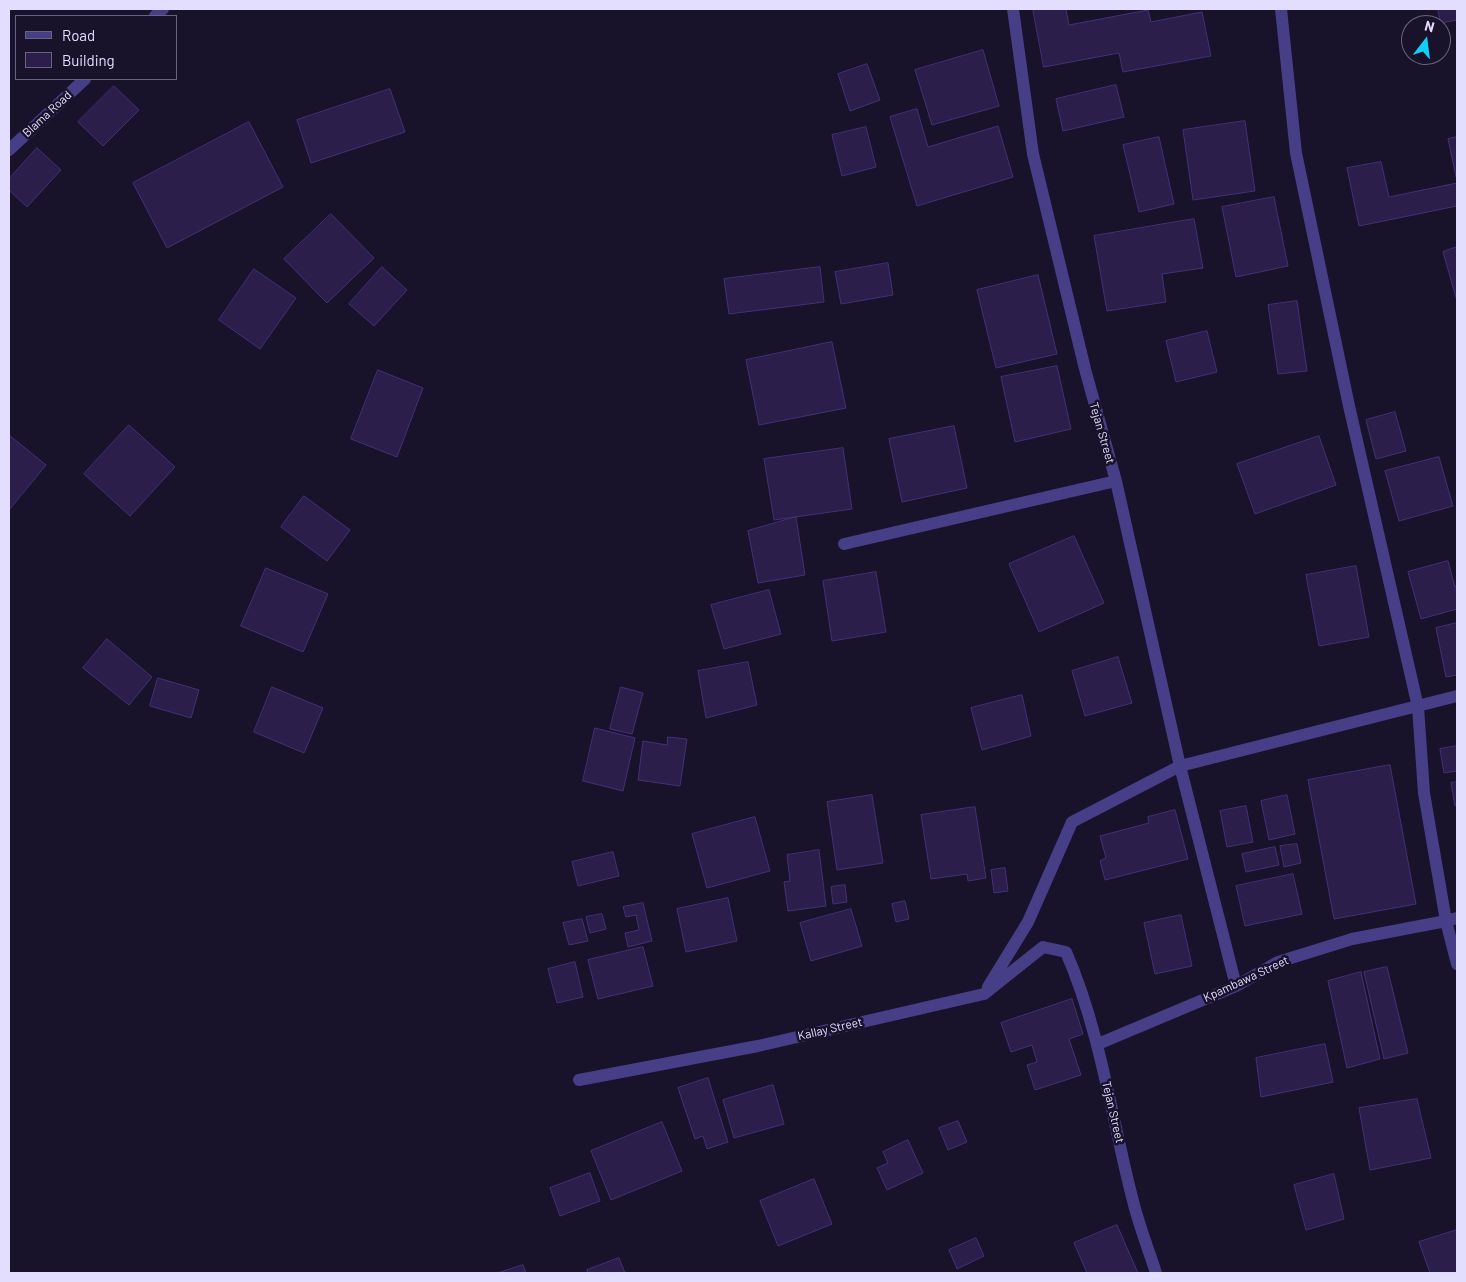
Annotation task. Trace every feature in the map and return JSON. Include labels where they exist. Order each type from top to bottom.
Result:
[{"type":"street","name":"Tejan Street","points":[[1013,9],[1033,154],[1085,369],[1116,481],[1180,766],[1236,986]]},
{"type":"street","points":[[1281,9],[1296,153],[1349,406],[1418,707],[1424,794],[1452,920],[1457,964]]},
{"type":"street","name":"Blama Road","points":[[9,150],[84,80]]},
{"type":"street","points":[[844,544],[1116,481]]},
{"type":"street","points":[[984,994],[1028,922],[1072,822],[1180,766],[1457,696]]},
{"type":"street","name":"Kpambawa Street","points":[[1098,1044],[1236,986],[1278,962],[1352,939],[1452,920]]},
{"type":"street","name":"Kallay Street","points":[[579,1080],[758,1046],[984,994],[1043,947],[1066,952]]},
{"type":"street","name":"Tejan Street","points":[[1066,952],[1080,984],[1098,1044],[1132,1199],[1156,1273]]},
{"type":"building","points":[[1033,9],[1066,9],[1069,25],[1148,10],[1151,22],[1202,12],[1211,56],[1123,72],[1119,53],[1044,67]]},
{"type":"building","points":[[1438,9],[1457,9],[1457,20],[1451,21],[1451,15],[1439,15]]},
{"type":"building","points":[[983,50],[999,106],[932,125],[915,70]]},
{"type":"building","points":[[867,64],[880,100],[850,111],[838,74]]},
{"type":"building","points":[[1116,85],[1124,117],[1063,131],[1056,99]]},
{"type":"building","points":[[114,86],[139,110],[103,146],[78,122]]},
{"type":"building","points":[[390,89],[405,132],[311,163],[297,120]]},
{"type":"building","points":[[917,109],[928,147],[998,126],[1013,177],[917,206],[890,117]]},
{"type":"building","points":[[1245,121],[1255,191],[1193,200],[1183,130]]},
{"type":"building","points":[[249,122],[283,187],[167,248],[133,183]]},
{"type":"building","points":[[866,127],[876,167],[842,176],[832,135]]},
{"type":"building","points":[[1159,137],[1174,204],[1139,212],[1123,145]]},
{"type":"building","points":[[1457,137],[1457,181],[1448,139]]},
{"type":"building","points":[[37,148],[61,170],[27,207],[9,190],[9,179]]},
{"type":"building","points":[[1381,162],[1389,197],[1457,183],[1457,206],[1359,226],[1347,168]]},
{"type":"building","points":[[1274,197],[1288,266],[1236,277],[1222,207]]},
{"type":"building","points":[[331,214],[374,258],[327,303],[284,259]]},
{"type":"building","points":[[1194,219],[1203,268],[1162,274],[1166,302],[1107,311],[1094,236]]},
{"type":"building","points":[[1457,247],[1457,301],[1443,252]]},
{"type":"building","points":[[888,263],[893,295],[841,304],[835,272]]},
{"type":"building","points":[[382,267],[407,290],[374,326],[349,304]]},
{"type":"building","points":[[820,267],[824,302],[729,314],[724,279]]},
{"type":"building","points":[[254,269],[296,298],[260,349],[219,320]]},
{"type":"building","points":[[1038,275],[1057,354],[996,368],[977,290]]},
{"type":"building","points":[[1297,301],[1307,371],[1278,374],[1268,305]]},
{"type":"building","points":[[1207,331],[1217,372],[1176,382],[1166,341]]},
{"type":"building","points":[[832,342],[846,408],[759,425],[746,360]]},
{"type":"building","points":[[1057,366],[1071,429],[1015,442],[1001,377]]},
{"type":"building","points":[[378,370],[423,388],[397,457],[351,439]]},
{"type":"building","points":[[1395,412],[1406,451],[1376,459],[1366,420]]},
{"type":"building","points":[[129,425],[175,467],[130,516],[84,474]]},
{"type":"building","points":[[954,426],[967,488],[902,502],[889,439]]},
{"type":"building","points":[[9,435],[46,465],[9,510]]},
{"type":"building","points":[[1319,436],[1336,485],[1255,514],[1237,464]]},
{"type":"building","points":[[843,448],[852,509],[774,520],[764,459]]},
{"type":"building","points":[[1439,457],[1453,506],[1399,521],[1385,471]]},
{"type":"building","points":[[304,496],[350,530],[327,561],[281,527]]},
{"type":"building","points":[[796,517],[805,575],[758,583],[748,531]]},
{"type":"building","points":[[1074,536],[1104,603],[1039,632],[1009,564]]},
{"type":"building","points":[[1448,561],[1455,587],[1457,586],[1457,609],[1421,619],[1408,572]]},
{"type":"building","points":[[1356,566],[1369,637],[1319,646],[1306,575]]},
{"type":"building","points":[[266,568],[328,594],[303,652],[241,626]]},
{"type":"building","points":[[876,572],[886,632],[832,641],[823,581]]},
{"type":"building","points":[[769,590],[781,634],[724,649],[711,605]]},
{"type":"building","points":[[1457,623],[1457,675],[1446,677],[1436,628]]},
{"type":"building","points":[[107,639],[152,677],[129,705],[83,668]]},
{"type":"building","points":[[1118,657],[1132,703],[1085,716],[1072,671]]},
{"type":"building","points":[[748,662],[757,705],[706,718],[698,671]]},
{"type":"building","points":[[158,678],[199,690],[191,718],[150,706]]},
{"type":"building","points":[[272,687],[323,708],[304,753],[254,732]]},
{"type":"building","points":[[621,687],[643,693],[632,734],[610,729]]},
{"type":"building","points":[[1022,695],[1031,736],[982,750],[971,708]]},
{"type":"building","points":[[595,728],[635,738],[623,791],[583,781]]},
{"type":"building","points":[[668,737],[687,739],[680,786],[638,780],[643,741],[667,745]]},
{"type":"building","points":[[1457,746],[1457,771],[1444,773],[1440,749]]},
{"type":"building","points":[[1390,765],[1416,904],[1334,919],[1308,780]]},
{"type":"building","points":[[1457,782],[1457,805],[1455,806],[1451,783]]},
{"type":"building","points":[[872,795],[883,863],[837,870],[827,802]]},
{"type":"building","points":[[1287,795],[1295,834],[1269,840],[1261,801]]},
{"type":"building","points":[[1246,806],[1253,842],[1227,847],[1220,811]]},
{"type":"building","points":[[975,807],[986,878],[968,881],[967,874],[931,879],[921,815]]},
{"type":"building","points":[[1175,810],[1188,859],[1105,880],[1100,861],[1106,858],[1100,836],[1149,823],[1148,817]]},
{"type":"building","points":[[755,817],[770,871],[707,888],[692,834]]},
{"type":"building","points":[[1297,844],[1301,863],[1284,867],[1280,846]]},
{"type":"building","points":[[1275,847],[1279,865],[1246,872],[1242,854]]},
{"type":"building","points":[[819,850],[826,906],[788,911],[784,882],[790,881],[787,855]]},
{"type":"building","points":[[613,852],[619,876],[578,886],[572,862]]},
{"type":"building","points":[[1005,868],[1008,891],[994,893],[991,870]]},
{"type":"building","points":[[1293,874],[1302,914],[1245,926],[1236,886]]},
{"type":"building","points":[[845,885],[847,902],[833,904],[831,887]]},
{"type":"building","points":[[728,898],[737,941],[686,952],[677,909]]},
{"type":"building","points":[[905,901],[909,919],[896,922],[892,904]]},
{"type":"building","points":[[643,903],[652,941],[628,947],[625,933],[639,930],[636,915],[626,917],[623,907]]},
{"type":"building","points":[[851,909],[862,946],[811,961],[800,923]]},
{"type":"building","points":[[602,914],[606,929],[590,933],[586,917]]},
{"type":"building","points":[[1181,915],[1192,966],[1155,974],[1144,923]]},
{"type":"building","points":[[582,919],[588,941],[569,945],[563,923]]},
{"type":"building","points":[[643,947],[653,986],[598,999],[588,960]]},
{"type":"building","points":[[575,962],[583,997],[557,1003],[548,969]]},
{"type":"building","points":[[1387,967],[1408,1053],[1384,1059],[1364,972]]},
{"type":"building","points":[[1361,972],[1380,1059],[1347,1068],[1328,981]]},
{"type":"building","points":[[1072,999],[1083,1034],[1069,1039],[1081,1075],[1035,1090],[1027,1065],[1037,1062],[1032,1045],[1011,1052],[1001,1023]]},
{"type":"building","points":[[1325,1044],[1333,1082],[1261,1097],[1256,1058]]},
{"type":"building","points":[[708,1078],[728,1142],[707,1149],[703,1136],[695,1139],[678,1088]]},
{"type":"building","points":[[773,1085],[784,1124],[734,1138],[723,1100]]},
{"type":"building","points":[[1417,1099],[1431,1158],[1370,1170],[1359,1108]]},
{"type":"building","points":[[958,1121],[967,1142],[948,1150],[939,1128]]},
{"type":"building","points":[[662,1122],[682,1171],[611,1200],[591,1151]]},
{"type":"building","points":[[908,1140],[923,1173],[887,1190],[877,1168],[888,1163],[883,1152]]},
{"type":"building","points":[[590,1173],[600,1201],[560,1216],[550,1188]]},
{"type":"building","points":[[1334,1174],[1344,1219],[1306,1230],[1294,1185]]},
{"type":"building","points":[[814,1179],[832,1224],[778,1246],[760,1201]]},
{"type":"building","points":[[1117,1225],[1138,1273],[1087,1273],[1074,1243]]},
{"type":"building","points":[[1457,1230],[1457,1273],[1430,1273],[1419,1242]]},
{"type":"building","points":[[976,1238],[984,1256],[957,1269],[949,1250]]},
{"type":"building","points":[[619,1258],[625,1273],[588,1273],[587,1270]]},
{"type":"building","points":[[523,1265],[526,1273],[498,1273]]}]
